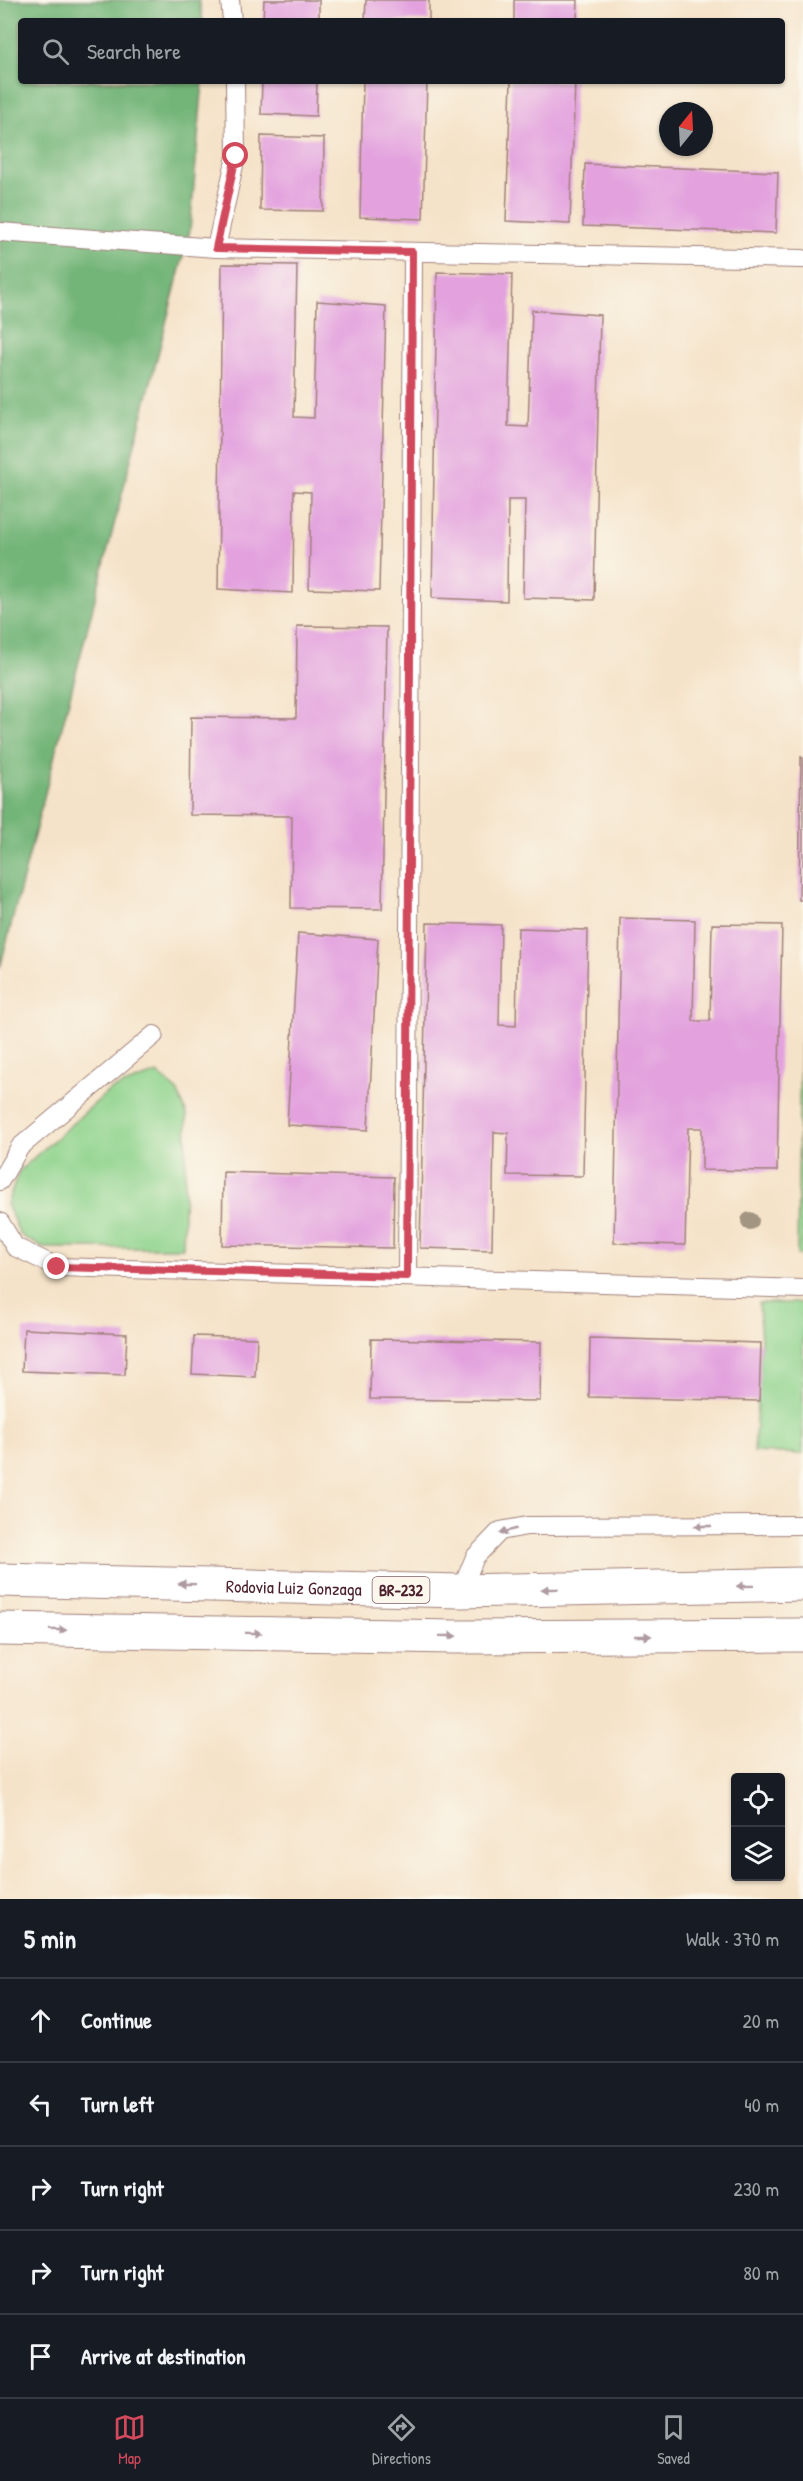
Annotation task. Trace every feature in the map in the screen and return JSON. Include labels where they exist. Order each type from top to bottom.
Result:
[{"type":"highway","name":"Rodovia Luiz Gonzaga","points":[[0,1580],[461,1591],[803,1584]]},
{"type":"highway","points":[[0,1629],[454,1636],[803,1635]]},
{"type":"lane","points":[[230,0],[232,18]]},
{"type":"lane","points":[[216,248],[236,156],[235,84]]},
{"type":"lane","points":[[0,232],[216,248],[803,259]]},
{"type":"lane","points":[[407,1276],[412,252]]},
{"type":"lane","points":[[0,1181],[20,1147],[154,1035]]},
{"type":"lane","points":[[0,1222],[15,1247],[57,1267],[803,1289]]},
{"type":"lane","points":[[461,1591],[475,1557],[500,1531],[518,1528],[803,1525]]},
{"type":"green space","points":[[0,0],[199,0],[202,18],[18,18],[18,84],[203,84],[190,230],[0,968]]},
{"type":"green space","points":[[800,1044],[803,1044],[803,1255],[797,1255]]},
{"type":"green space","points":[[157,1073],[177,1090],[187,1115],[183,1248],[43,1248],[20,1235],[7,1204],[19,1171],[110,1090]]},
{"type":"green space","points":[[759,1303],[803,1303],[803,1454],[754,1452],[761,1343]]},
{"type":"building","points":[[264,0],[319,0],[319,18],[263,18]]},
{"type":"building","points":[[366,0],[429,0],[429,18],[365,18]]},
{"type":"building","points":[[514,0],[578,0],[577,18],[514,18]]},
{"type":"building","points":[[262,84],[317,84],[316,116],[261,114]]},
{"type":"building","points":[[363,84],[427,84],[423,219],[360,217]]},
{"type":"building","points":[[511,84],[575,84],[570,224],[506,221]]},
{"type":"building","points":[[261,136],[324,138],[323,211],[260,210]]},
{"type":"building","points":[[585,164],[778,172],[776,233],[583,226]]},
{"type":"building","points":[[222,264],[297,265],[294,417],[314,418],[317,301],[386,306],[379,591],[309,589],[311,492],[294,491],[293,593],[218,589]]},
{"type":"building","points":[[437,272],[512,274],[508,426],[528,427],[532,310],[600,315],[594,600],[523,598],[525,500],[508,500],[507,601],[432,598]]},
{"type":"building","points":[[297,626],[387,627],[382,909],[291,908],[292,816],[190,815],[191,717],[296,718]]},
{"type":"building","points":[[801,757],[803,758],[803,900],[799,900]]},
{"type":"building","points":[[620,918],[695,920],[693,1021],[710,1021],[712,924],[782,925],[777,1171],[702,1170],[702,1128],[688,1128],[685,1245],[614,1243]]},
{"type":"building","points":[[427,923],[501,925],[499,1025],[516,1026],[518,928],[588,930],[583,1176],[507,1175],[508,1133],[494,1132],[492,1250],[420,1248]]},
{"type":"building","points":[[298,933],[378,939],[368,1130],[287,1125]]},
{"type":"building","points":[[223,1172],[394,1177],[393,1248],[222,1245]]},
{"type":"building","points":[[24,1329],[127,1334],[125,1375],[22,1371]]},
{"type":"building","points":[[194,1336],[257,1338],[255,1377],[192,1374]]},
{"type":"building","points":[[590,1338],[761,1343],[759,1401],[589,1397]]},
{"type":"building","points":[[371,1339],[541,1342],[540,1401],[370,1399]]},
{"type":"route","points":[[57,1267],[407,1276],[412,252],[216,248],[236,156]]}]
